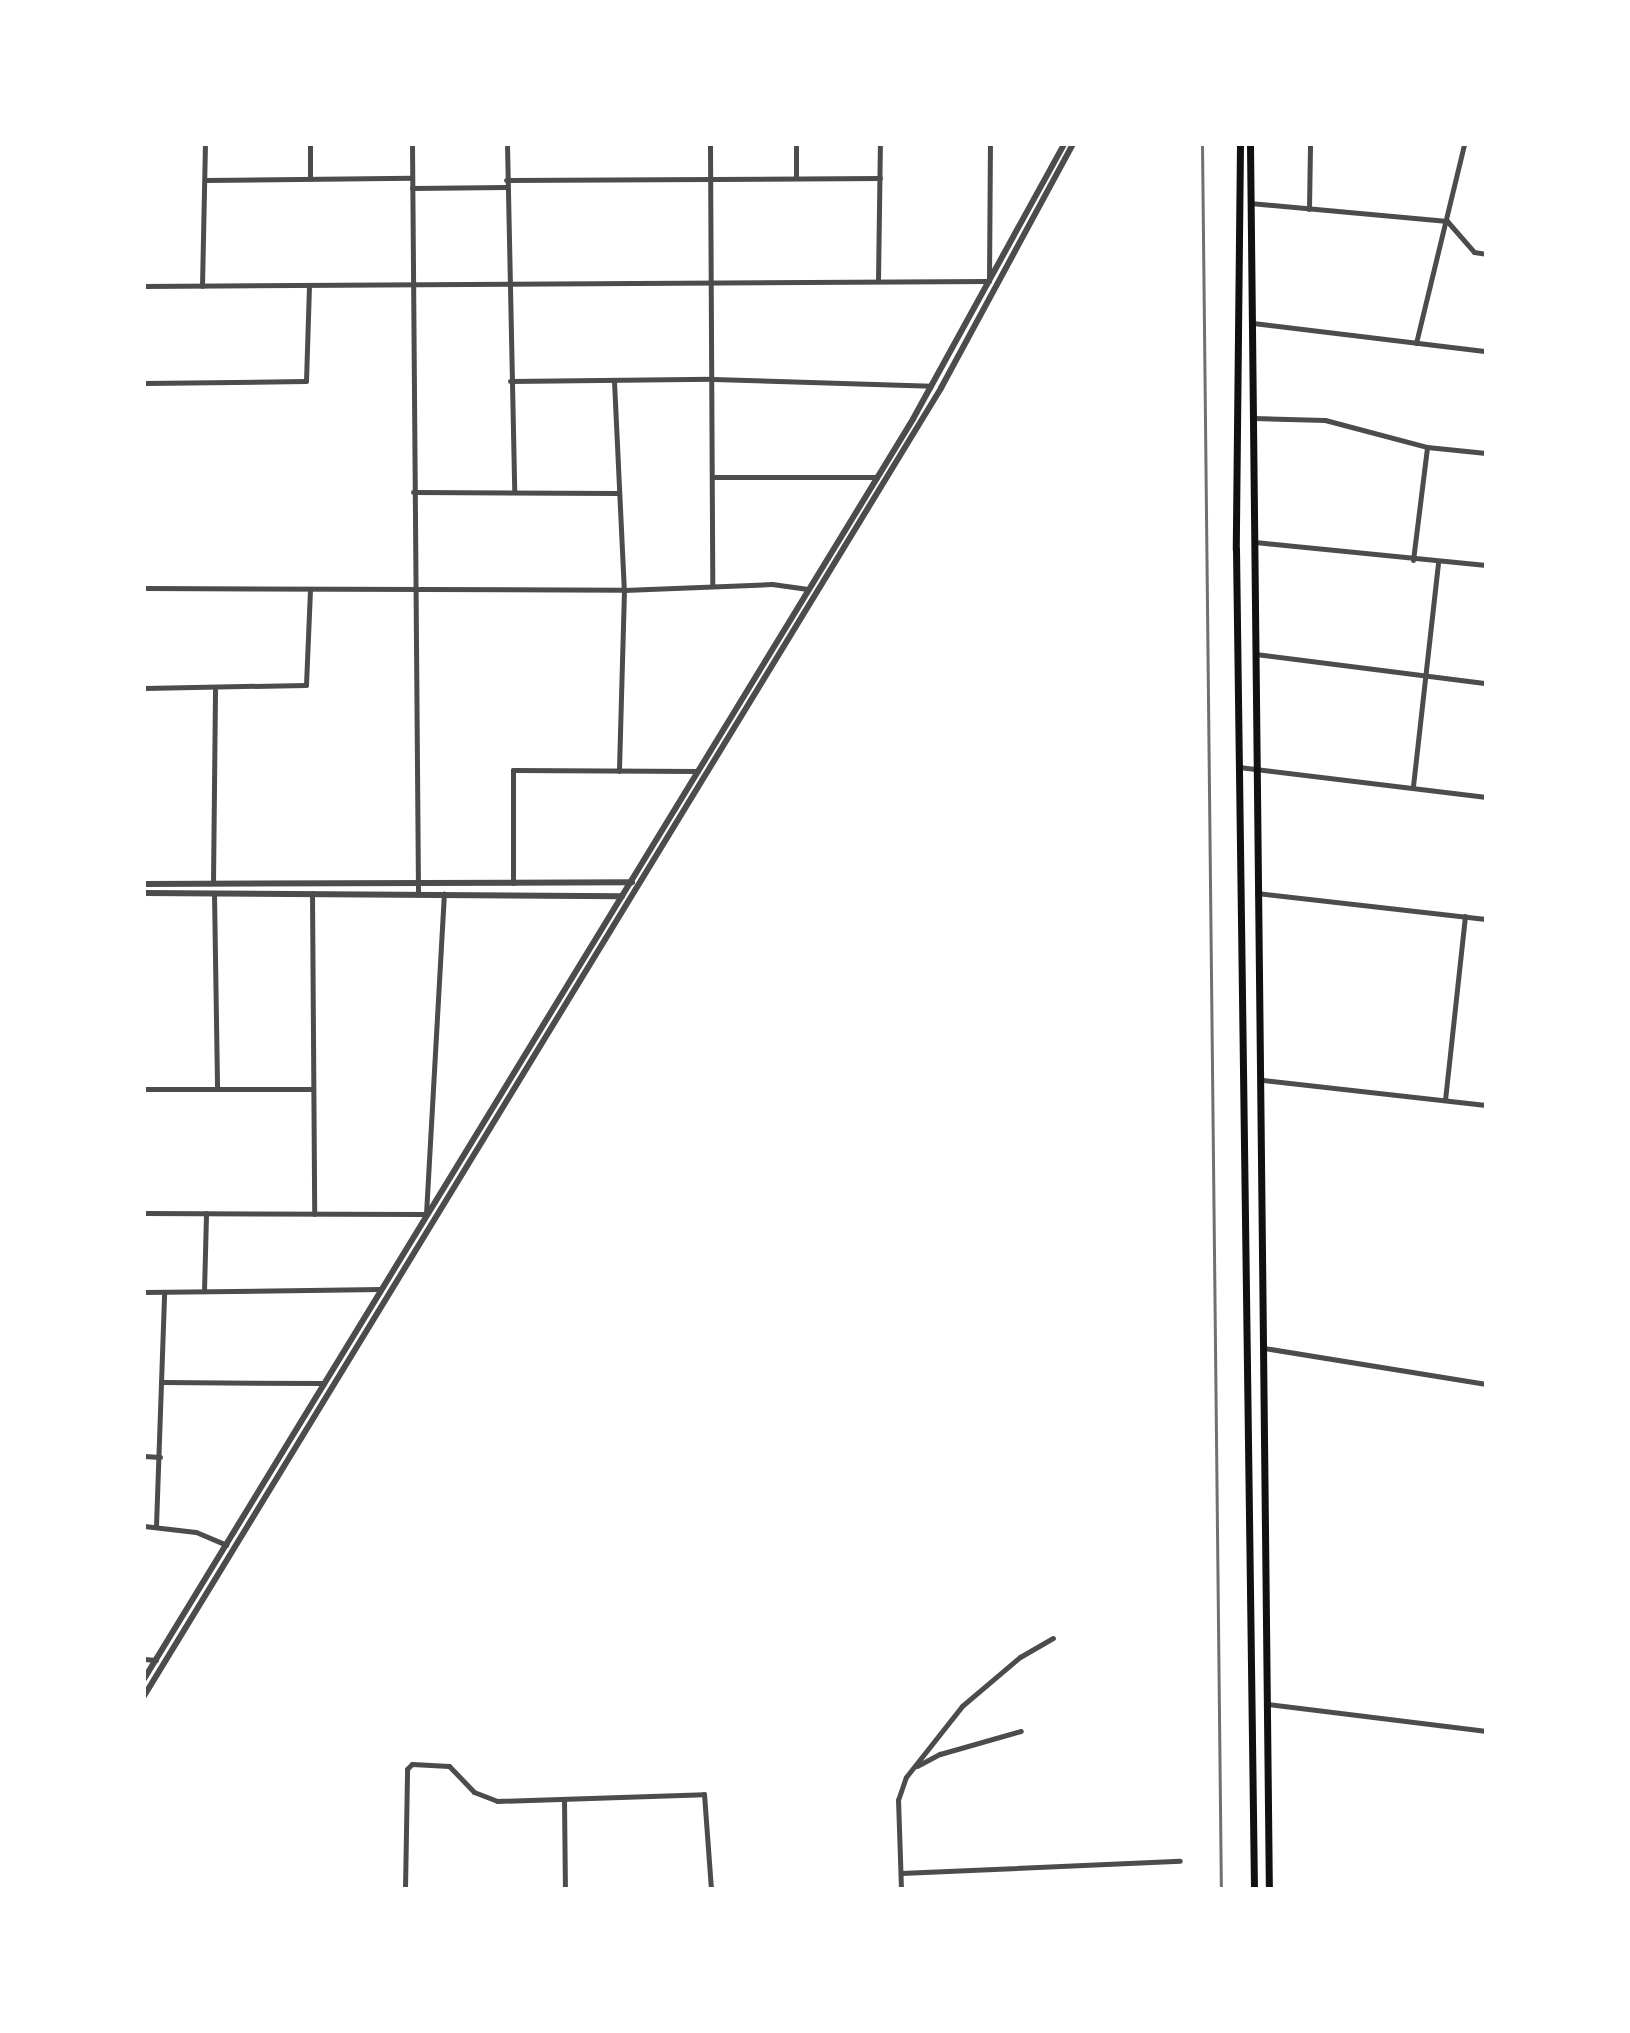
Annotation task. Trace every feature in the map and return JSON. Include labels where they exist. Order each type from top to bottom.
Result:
[{"type":"main road","points":[[1240,144],[1239,767],[1254,1889]]},
{"type":"main road","points":[[1250,144],[1257,893],[1263,1080],[1269,1889]]},
{"type":"street","points":[[202,286],[205,144]]},
{"type":"street","points":[[310,144],[310,178]]},
{"type":"street","points":[[412,144],[418,894]]},
{"type":"street","points":[[507,144],[507,283],[514,492]]},
{"type":"street","points":[[710,144],[712,584]]},
{"type":"street","points":[[796,144],[796,177]]},
{"type":"street","points":[[878,281],[880,144]]},
{"type":"street","points":[[989,281],[990,144]]},
{"type":"street","points":[[144,1679],[932,386],[1064,144]]},
{"type":"street","points":[[144,1696],[941,388],[1073,144]]},
{"type":"street","points":[[1309,209],[1310,144]]},
{"type":"street","points":[[1416,343],[1464,144]]},
{"type":"street","points":[[506,180],[710,176],[880,178]]},
{"type":"street","points":[[205,180],[412,178]]},
{"type":"street","points":[[412,188],[506,187]]},
{"type":"street","points":[[1250,203],[1447,221],[1474,252],[1486,254]]},
{"type":"street","points":[[1011,241],[1018,246]]},
{"type":"street","points":[[144,286],[989,281]]},
{"type":"street","points":[[144,383],[306,381],[309,287]]},
{"type":"street","points":[[1253,323],[1486,351]]},
{"type":"street","points":[[510,381],[713,379],[932,386]]},
{"type":"street","points":[[614,381],[624,590],[619,771]]},
{"type":"street","points":[[1254,418],[1325,420],[1427,447],[1486,453]]},
{"type":"street","points":[[1413,560],[1427,447]]},
{"type":"street","points":[[713,477],[877,477]]},
{"type":"street","points":[[413,492],[618,493]]},
{"type":"street","points":[[1255,542],[1438,563],[1486,565]]},
{"type":"street","points":[[1413,786],[1438,563]]},
{"type":"street","points":[[144,588],[624,590],[712,584],[808,589]]},
{"type":"street","points":[[144,688],[215,690],[306,685],[310,589]]},
{"type":"street","points":[[1255,654],[1424,678],[1486,683]]},
{"type":"street","points":[[213,883],[215,690]]},
{"type":"street","points":[[1239,767],[1486,797]]},
{"type":"street","points":[[513,884],[513,770],[698,771]]},
{"type":"street","points":[[144,884],[640,882]]},
{"type":"street","points":[[144,893],[630,897]]},
{"type":"street","points":[[214,893],[217,1088]]},
{"type":"street","points":[[312,893],[314,1214]]},
{"type":"street","points":[[1257,893],[1486,919]]},
{"type":"street","points":[[426,1214],[444,894]]},
{"type":"street","points":[[1445,1100],[1465,916]]},
{"type":"street","points":[[1263,1080],[1486,1105]]},
{"type":"street","points":[[144,1089],[311,1089]]},
{"type":"street","points":[[144,1213],[426,1214]]},
{"type":"street","points":[[204,1291],[206,1213]]},
{"type":"street","points":[[144,1292],[381,1289]]},
{"type":"street","points":[[156,1526],[164,1292]]},
{"type":"street","points":[[1264,1348],[1486,1384]]},
{"type":"street","points":[[163,1382],[324,1383]]},
{"type":"street","points":[[144,1456],[160,1457]]},
{"type":"street","points":[[144,1526],[196,1532],[226,1545]]},
{"type":"street","points":[[183,1615],[190,1620]]},
{"type":"street","points":[[901,1889],[898,1800],[913,1768],[962,1706],[1020,1657],[1053,1638]]},
{"type":"street","points":[[144,1659],[156,1660]]},
{"type":"street","points":[[1267,1704],[1486,1731]]},
{"type":"street","points":[[913,1768],[940,1754],[1021,1731]]},
{"type":"street","points":[[405,1889],[408,1765],[449,1766],[484,1798],[564,1799],[704,1794],[711,1889]]},
{"type":"street","points":[[564,1799],[565,1889]]},
{"type":"street","points":[[901,1873],[1180,1861]]},
{"type":"railway","points":[[1202,144],[1221,1889]]}]
